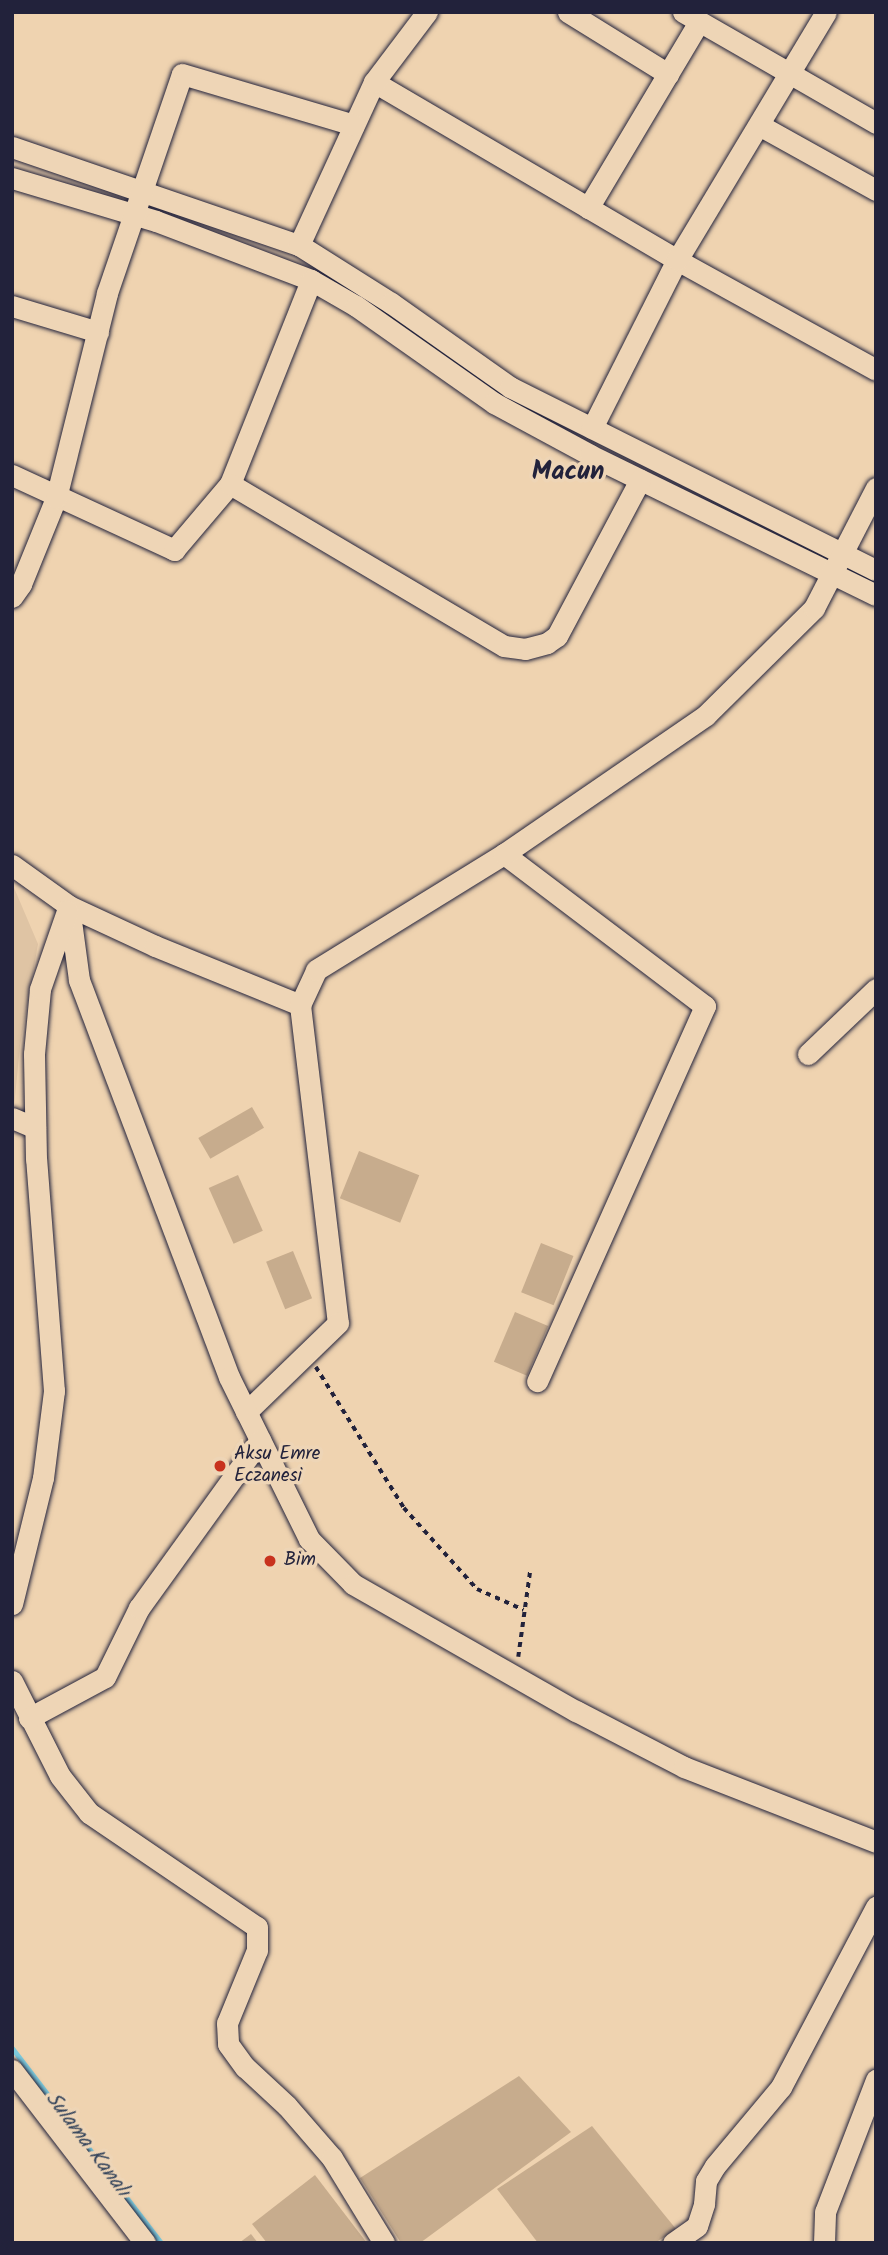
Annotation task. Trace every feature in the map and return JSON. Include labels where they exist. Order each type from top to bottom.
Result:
[{"type":"street","points":[[299,245],[374,82],[427,12]]},
{"type":"street","points":[[568,12],[668,74]]},
{"type":"street","points":[[592,428],[677,260],[826,12]]},
{"type":"street","points":[[588,208],[668,74],[691,17],[876,123]]},
{"type":"street","points":[[12,597],[21,584],[55,498],[98,332],[182,74],[354,125]]},
{"type":"street","points":[[374,82],[677,260],[876,370]]},
{"type":"street","points":[[759,125],[876,190]]},
{"type":"street","points":[[12,147],[299,245],[391,303],[510,387],[876,570]]},
{"type":"street","points":[[12,178],[135,215],[274,264],[311,280],[356,306],[494,403],[640,480],[876,595]]},
{"type":"street","points":[[12,475],[55,498],[174,550],[230,484],[311,280]]},
{"type":"street","points":[[12,306],[98,332]]},
{"type":"street","points":[[230,484],[504,646],[525,649],[536,647],[557,636],[640,480]]},
{"type":"street","points":[[246,1412],[338,1323],[300,1005],[316,970],[504,854],[706,715],[814,608],[876,488]]},
{"type":"street","points":[[504,854],[705,1006],[537,1381]]},
{"type":"street","points":[[12,865],[69,906],[155,946],[300,1005]]},
{"type":"street","points":[[12,1604],[43,1478],[54,1391],[35,1128],[34,1054],[40,989],[69,906]]},
{"type":"street","points":[[69,906],[79,980],[229,1377],[309,1539],[353,1584],[684,1767],[876,1842]]},
{"type":"street","points":[[808,1054],[876,989]]},
{"type":"street","points":[[12,1118],[35,1128]]},
{"type":"street","points":[[29,1718],[105,1677],[139,1608],[260,1440]]},
{"type":"street","points":[[12,1681],[60,1776],[89,1813],[257,1927],[257,1950],[227,2023],[228,2043],[245,2067],[287,2106],[332,2158],[384,2243]]},
{"type":"street","points":[[673,2243],[697,2226],[704,2204],[706,2181],[715,2166],[781,2087],[876,1907]]},
{"type":"street","points":[[12,2070],[145,2243]]},
{"type":"street","points":[[824,2243],[825,2212],[876,2080]]},
{"type":"path","points":[[307,1353],[404,1508],[477,1590],[524,1610]]},
{"type":"path","points":[[516,1676],[530,1570]]},
{"type":"shaded area","points":[[12,883],[38,944],[20,1046],[14,1107]]},
{"type":"building","points":[[252,1107],[264,1128],[210,1159],[198,1138]]},
{"type":"building","points":[[359,1151],[419,1175],[400,1223],[340,1198]]},
{"type":"building","points":[[238,1175],[263,1231],[234,1244],[209,1188]]},
{"type":"building","points":[[541,1243],[573,1256],[554,1305],[521,1292]]},
{"type":"building","points":[[293,1251],[312,1298],[285,1309],[266,1262]]},
{"type":"building","points":[[515,1312],[548,1326],[527,1376],[494,1362]]},
{"type":"building","points":[[519,2076],[571,2132],[420,2243],[401,2243],[360,2178]]},
{"type":"building","points":[[592,2126],[676,2229],[655,2243],[538,2243],[497,2189]]},
{"type":"building","points":[[315,2175],[367,2243],[267,2243],[252,2224]]},
{"type":"building","points":[[251,2234],[258,2243],[239,2243]]},
{"type":"waterway","name":"Sulama Kanalı","points":[[12,2048],[161,2243]]},
{"type":"place","name":"Aksu Emre Eczanesi","points":[[220,1466]]},
{"type":"place","name":"Bim","points":[[270,1561]]},
{"type":"district","name":"Macun","points":[[568,473]]}]
